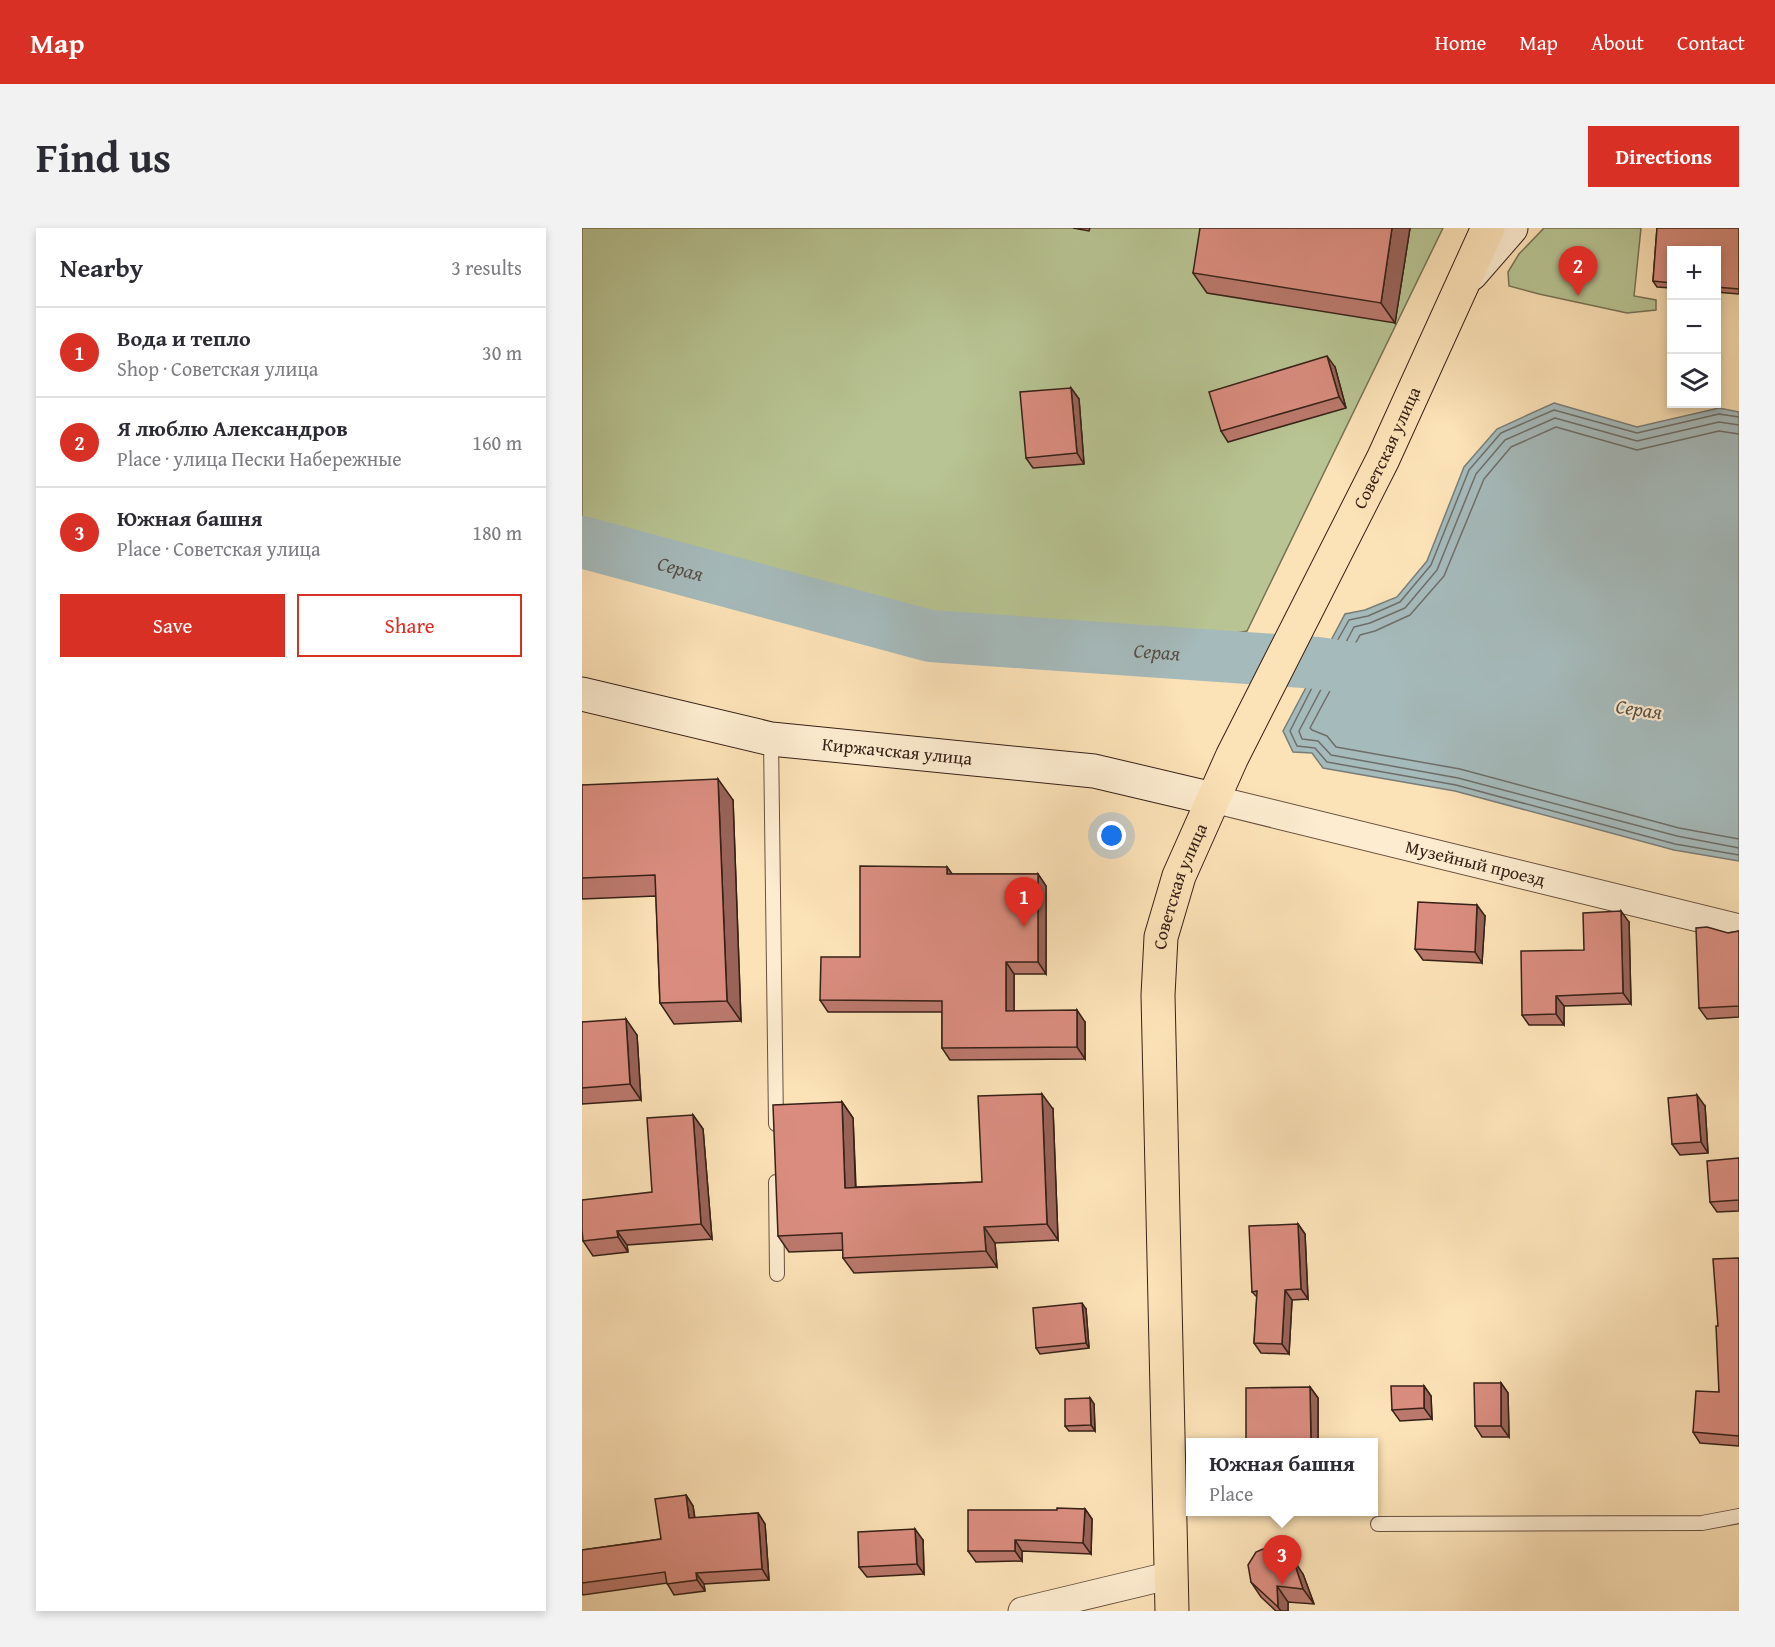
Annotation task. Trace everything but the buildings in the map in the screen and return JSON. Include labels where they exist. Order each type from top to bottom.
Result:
[{"type":"main road","name":"Советская улица","points":[[1172,1611],[1158,995],[1161,937],[1179,876],[1232,757],[1383,459],[1489,229]]},
{"type":"street","name":"Киржачская улица","points":[[582,694],[771,739],[1094,771],[1213,799]]},
{"type":"street","name":"Музейный проезд","points":[[1213,799],[1739,928]]},
{"type":"street","points":[[1022,1611],[1172,1575]]},
{"type":"lane","points":[[771,739],[776,1143]]},
{"type":"lane","points":[[776,1167],[777,1274]]},
{"type":"lane","points":[[1378,1524],[1702,1523],[1739,1516]]},
{"type":"green space","points":[[582,228],[1443,228],[1247,631],[1142,651],[978,623],[840,595],[582,524]]},
{"type":"green space","points":[[1544,228],[1641,228],[1634,296],[1656,300],[1656,310],[1627,313],[1509,286],[1508,272],[1519,254]]},
{"type":"water","points":[[1554,403],[1637,427],[1719,408],[1739,412],[1739,861],[1674,850],[1455,791],[1323,768],[1312,753],[1293,752],[1283,731],[1345,614],[1365,610],[1397,597],[1427,561],[1464,467],[1497,429]]},
{"type":"waterway","name":"Серая","points":[[582,542],[930,636],[1318,663],[1390,674]]},
{"type":"place","name":"Я люблю Александров","points":[[1578,296]]},
{"type":"place","name":"Вода и тепло","points":[[1024,927]]},
{"type":"place","name":"Южная башня","points":[[1282,1585]]}]
